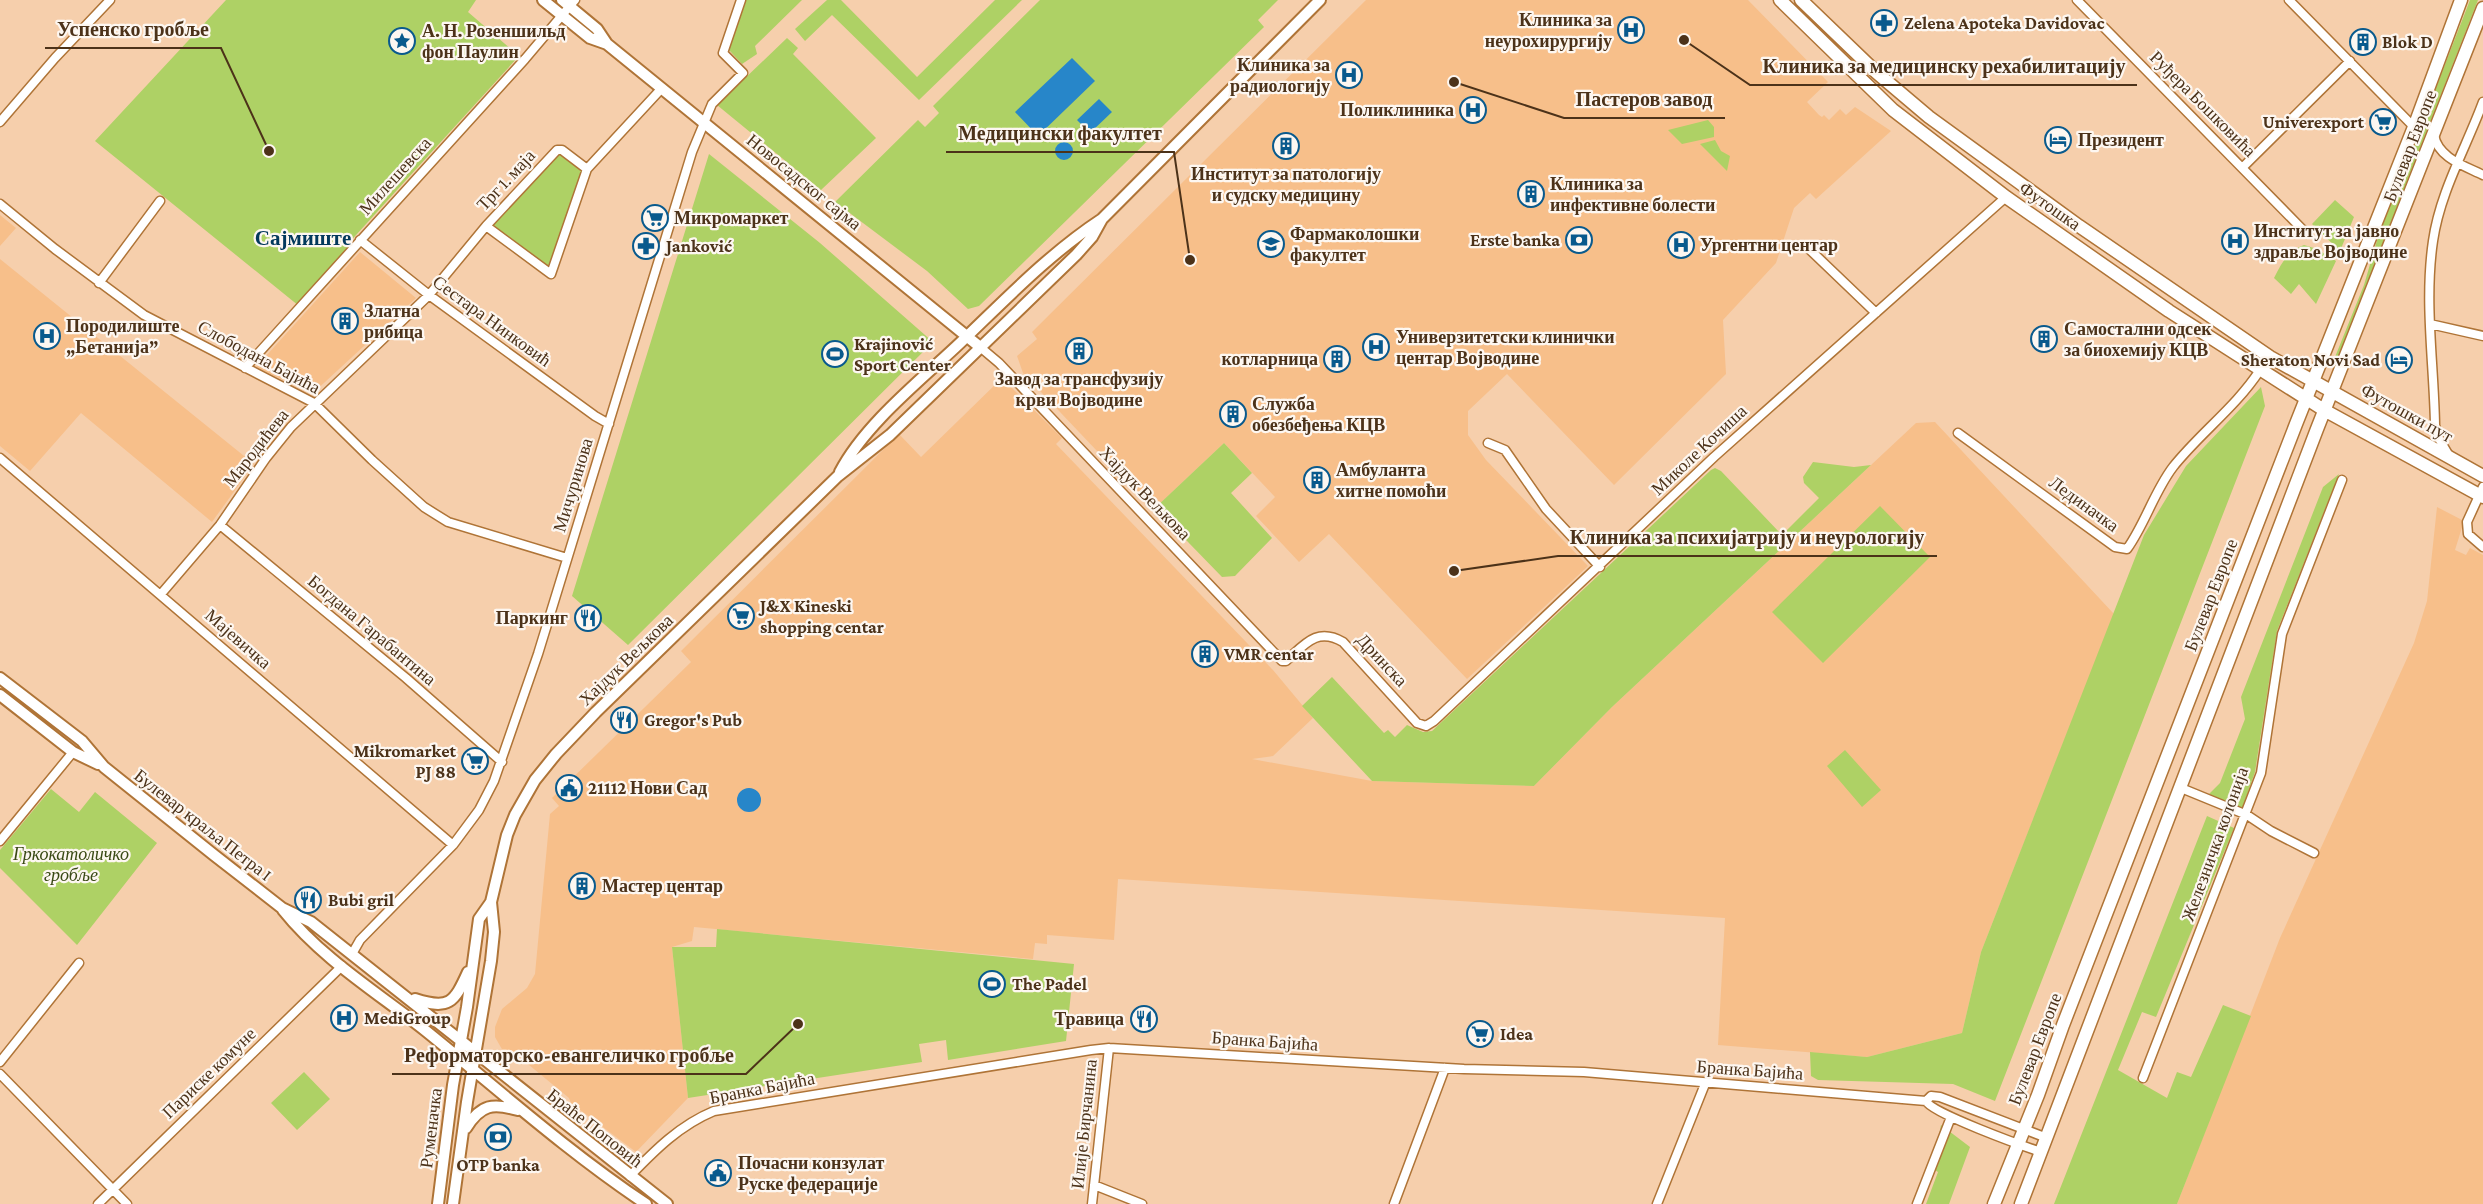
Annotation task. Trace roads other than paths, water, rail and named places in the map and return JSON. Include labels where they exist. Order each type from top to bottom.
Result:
[{"type":"main road","name":"Футошка","points":[[1780,0],[1893,110],[2006,197],[2169,311],[2324,410]]},
{"type":"main road","name":"Футошка","points":[[1801,0],[1877,73],[1975,152],[2233,332],[2314,382]]},
{"type":"main road","name":"Булевар Европе","points":[[1994,1204],[2462,0]]},
{"type":"main road","name":"Булевар Европе","points":[[2021,1204],[2324,410],[2483,8]]},
{"type":"main road","name":"Футошки пут","points":[[2314,382],[2483,476]]},
{"type":"main road","name":"Футошки пут","points":[[2324,410],[2482,493]]},
{"type":"street","points":[[0,122],[55,57],[110,0]]},
{"type":"street","name":"Новосадског сајма","points":[[543,0],[567,5],[590,38],[607,44],[980,347]]},
{"type":"street","name":"Мичуринова","points":[[352,954],[360,940],[453,845],[486,798],[502,762],[692,153],[712,104],[742,73],[723,53],[741,0]]},
{"type":"street","name":"Хајдук Вељкова","points":[[838,476],[852,449],[967,336],[1062,248],[1102,219],[1320,0]]},
{"type":"street","name":"Руђера Бошковића","points":[[2077,0],[2305,232]]},
{"type":"street","points":[[2293,1],[2414,127]]},
{"type":"street","name":"Милешевска","points":[[245,368],[567,5]]},
{"type":"street","points":[[2243,167],[2350,61]]},
{"type":"street","name":"Трг 1. маја","points":[[587,170],[562,150],[557,150],[488,228],[551,274],[587,170],[662,88]]},
{"type":"street","points":[[2450,457],[2438,436],[2435,425],[2430,270],[2433,240],[2440,209],[2483,102]]},
{"type":"street","points":[[2434,135],[2437,147],[2447,156],[2483,175]]},
{"type":"street","points":[[2421,167],[2431,158],[2439,155],[2447,156]]},
{"type":"street","name":"Миколе Кочиша","points":[[1417,723],[1426,726],[1434,722],[1714,457],[2006,197]]},
{"type":"street","points":[[99,283],[160,201]]},
{"type":"street","name":"Слободана Бајића","points":[[0,204],[99,283],[144,315],[314,403],[424,507],[457,525],[567,558]]},
{"type":"street","name":"Хајдук Вељкова","points":[[458,1057],[479,919],[490,902],[507,834],[526,795],[545,767],[596,712],[838,476],[890,435],[1076,255],[1092,237],[1102,219]]},
{"type":"street","name":"Мародићева","points":[[161,594],[220,525],[266,458],[314,403],[429,295],[488,228]]},
{"type":"street","name":"Сестара Нинковић","points":[[360,240],[429,295],[609,424]]},
{"type":"street","points":[[1808,247],[1876,313]]},
{"type":"street","points":[[2430,324],[2483,336]]},
{"type":"street","name":"Хајдук Вељкова","points":[[980,347],[999,363],[1282,661],[1286,661]]},
{"type":"street","name":"Лединачка","points":[[1958,433],[2115,547],[2127,549],[2172,468],[2200,435],[2246,391],[2260,370]]},
{"type":"street","points":[[2415,438],[2430,437],[2435,425]]},
{"type":"street","points":[[1488,443],[1505,450],[1546,509],[1600,567]]},
{"type":"street","name":"Мајевичка","points":[[0,458],[453,845]]},
{"type":"street","name":"Железничка колонија","points":[[2142,1078],[2247,815],[2261,773],[2282,634],[2342,480]]},
{"type":"street","points":[[2482,493],[2467,522],[2468,534],[2483,547]]},
{"type":"street","name":"Богдана Гарабантина","points":[[220,525],[406,678],[502,762]]},
{"type":"street","name":"Дринска","points":[[1286,661],[1311,638],[1319,636],[1337,639],[1343,642],[1417,723]]},
{"type":"street","name":"Булевар краља Петра I","points":[[0,678],[82,741],[104,767],[282,908],[311,922],[476,1053]]},
{"type":"street","name":"Булевар краља Петра I","points":[[0,695],[73,752],[104,767]]},
{"type":"street","points":[[0,841],[73,752]]},
{"type":"street","points":[[2181,788],[2247,815],[2271,831],[2314,853]]},
{"type":"street","name":"Хајдук Вељкова","points":[[473,1070],[494,932],[490,902]]},
{"type":"street","name":"Булевар краља Петра I","points":[[282,908],[303,935],[473,1070]]},
{"type":"street","points":[[406,996],[434,1005],[447,1004],[456,996],[473,961]]},
{"type":"street","points":[[0,1062],[79,963]]},
{"type":"street","name":"Париске комуне","points":[[98,1204],[342,966]]},
{"type":"street","name":"Бранка Бајића","points":[[630,1176],[667,1139],[698,1118],[714,1112],[1079,1051],[1109,1048],[1445,1068],[1584,1072],[1926,1101],[1932,1108],[1951,1117],[2041,1152]]},
{"type":"street","name":"Илије Бирчанина","points":[[1092,1204],[1109,1048]]},
{"type":"street","name":"Браће Поповић","points":[[476,1053],[667,1204]]},
{"type":"street","name":"Руменачка","points":[[438,1204],[458,1057]]},
{"type":"street","points":[[1394,1204],[1445,1068]]},
{"type":"street","name":"Браће Поповић","points":[[473,1070],[591,1166],[646,1204]]},
{"type":"street","name":"Руменачка","points":[[453,1204],[473,1070]]},
{"type":"street","points":[[0,1074],[127,1204]]},
{"type":"street","points":[[1657,1204],[1705,1084]]},
{"type":"street","name":"Бранка Бајића","points":[[1926,1101],[1931,1096],[1940,1097],[2047,1138]]},
{"type":"street","points":[[465,1131],[476,1114],[488,1107],[502,1106],[524,1112]]},
{"type":"street","points":[[1917,1204],[1951,1117]]},
{"type":"street","points":[[1094,1185],[1142,1204]]},
{"type":"water","points":[[1072,58],[1095,81],[1038,136],[1015,112]]},
{"type":"water","points":[[1099,99],[1112,112],[1090,133],[1077,120]]},
{"type":"water","points":[[1064,142],[1070,145],[1073,151],[1070,157],[1064,160],[1058,157],[1055,151],[1058,145]]},
{"type":"water","points":[[749,788],[758,791],[761,800],[758,809],[749,812],[740,809],[737,800],[740,791]]},
{"type":"place","name":"Zelena Apoteka Davidovac","points":[[1884,23]]},
{"type":"place","name":"Клиника за неурохирургију","points":[[1631,30]]},
{"type":"place","name":"Клиника за медицинску рехабилитацију","points":[[1684,40]]},
{"type":"place","name":"А. Н. Розеншильд фон Паулин","points":[[402,41]]},
{"type":"place","name":"Blok D","points":[[2363,42]]},
{"type":"place","name":"Клиника за радиологију","points":[[1349,75]]},
{"type":"place","name":"Пастеров завод","points":[[1454,82]]},
{"type":"place","name":"Поликлиника","points":[[1473,110]]},
{"type":"place","name":"Univerexport","points":[[2383,122]]},
{"type":"place","name":"Президент","points":[[2058,140]]},
{"type":"place","name":"Институт за патологију и судску медицину","points":[[1286,146]]},
{"type":"place","name":"Успенско гробље","points":[[269,151]]},
{"type":"place","name":"Клиника за инфективне болести","points":[[1531,194]]},
{"type":"place","name":"Микромаркет","points":[[655,218]]},
{"type":"place","name":"Erste banka","points":[[1579,240]]},
{"type":"place","name":"Институт за јавно здравље Војводине","points":[[2235,241]]},
{"type":"place","name":"Фармаколошки факултет","points":[[1271,244]]},
{"type":"place","name":"Ургентни центар","points":[[1681,245]]},
{"type":"place","name":"Janković","points":[[646,246]]},
{"type":"place","name":"Медицински факултет","points":[[1190,260]]},
{"type":"place","name":"Златна рибица","points":[[345,321]]},
{"type":"place","name":"Породилиште „Бетанија”","points":[[47,336]]},
{"type":"place","name":"Самостални одсек за биохемију КЦВ","points":[[2044,339]]},
{"type":"place","name":"Универзитетски клинички центар Војводине","points":[[1376,347]]},
{"type":"place","name":"Завод за трансфузију крви Војводине","points":[[1079,351]]},
{"type":"place","name":"Krajinović Sport Center","points":[[835,354]]},
{"type":"place","name":"котларница","points":[[1337,359]]},
{"type":"place","name":"Sheraton Novi Sad","points":[[2399,360]]},
{"type":"place","name":"Служба обезбеђења КЦВ","points":[[1233,414]]},
{"type":"place","name":"Амбуланта хитне помоћи","points":[[1317,480]]},
{"type":"place","name":"Клиника за психијатрију и неурологију","points":[[1454,571]]},
{"type":"place","name":"J&X Kineski shopping centar","points":[[741,616]]},
{"type":"place","name":"Паркинг","points":[[588,618]]},
{"type":"place","name":"VMR centar","points":[[1205,654]]},
{"type":"place","name":"Gregor's Pub","points":[[624,720]]},
{"type":"place","name":"Mikromarket PJ 88","points":[[475,761]]},
{"type":"place","name":"21112 Нови Сад","points":[[569,788]]},
{"type":"place","name":"Мастер центар","points":[[582,886]]},
{"type":"place","name":"Bubi gril","points":[[308,900]]},
{"type":"place","name":"The Padel","points":[[992,984]]},
{"type":"place","name":"MediGroup","points":[[344,1018]]},
{"type":"place","name":"Травица","points":[[1144,1019]]},
{"type":"place","name":"Реформаторско-евангеличко гробље","points":[[798,1024]]},
{"type":"place","name":"Idea","points":[[1480,1034]]},
{"type":"place","name":"OTP banka","points":[[498,1137]]},
{"type":"place","name":"Почасни конзулат Руске федерације","points":[[718,1173]]},
{"type":"district","name":"Сајмиште","points":[[303,238]]},
{"type":"park label","name":"Гркокатоличко гробље","points":[[71,864]]}]
